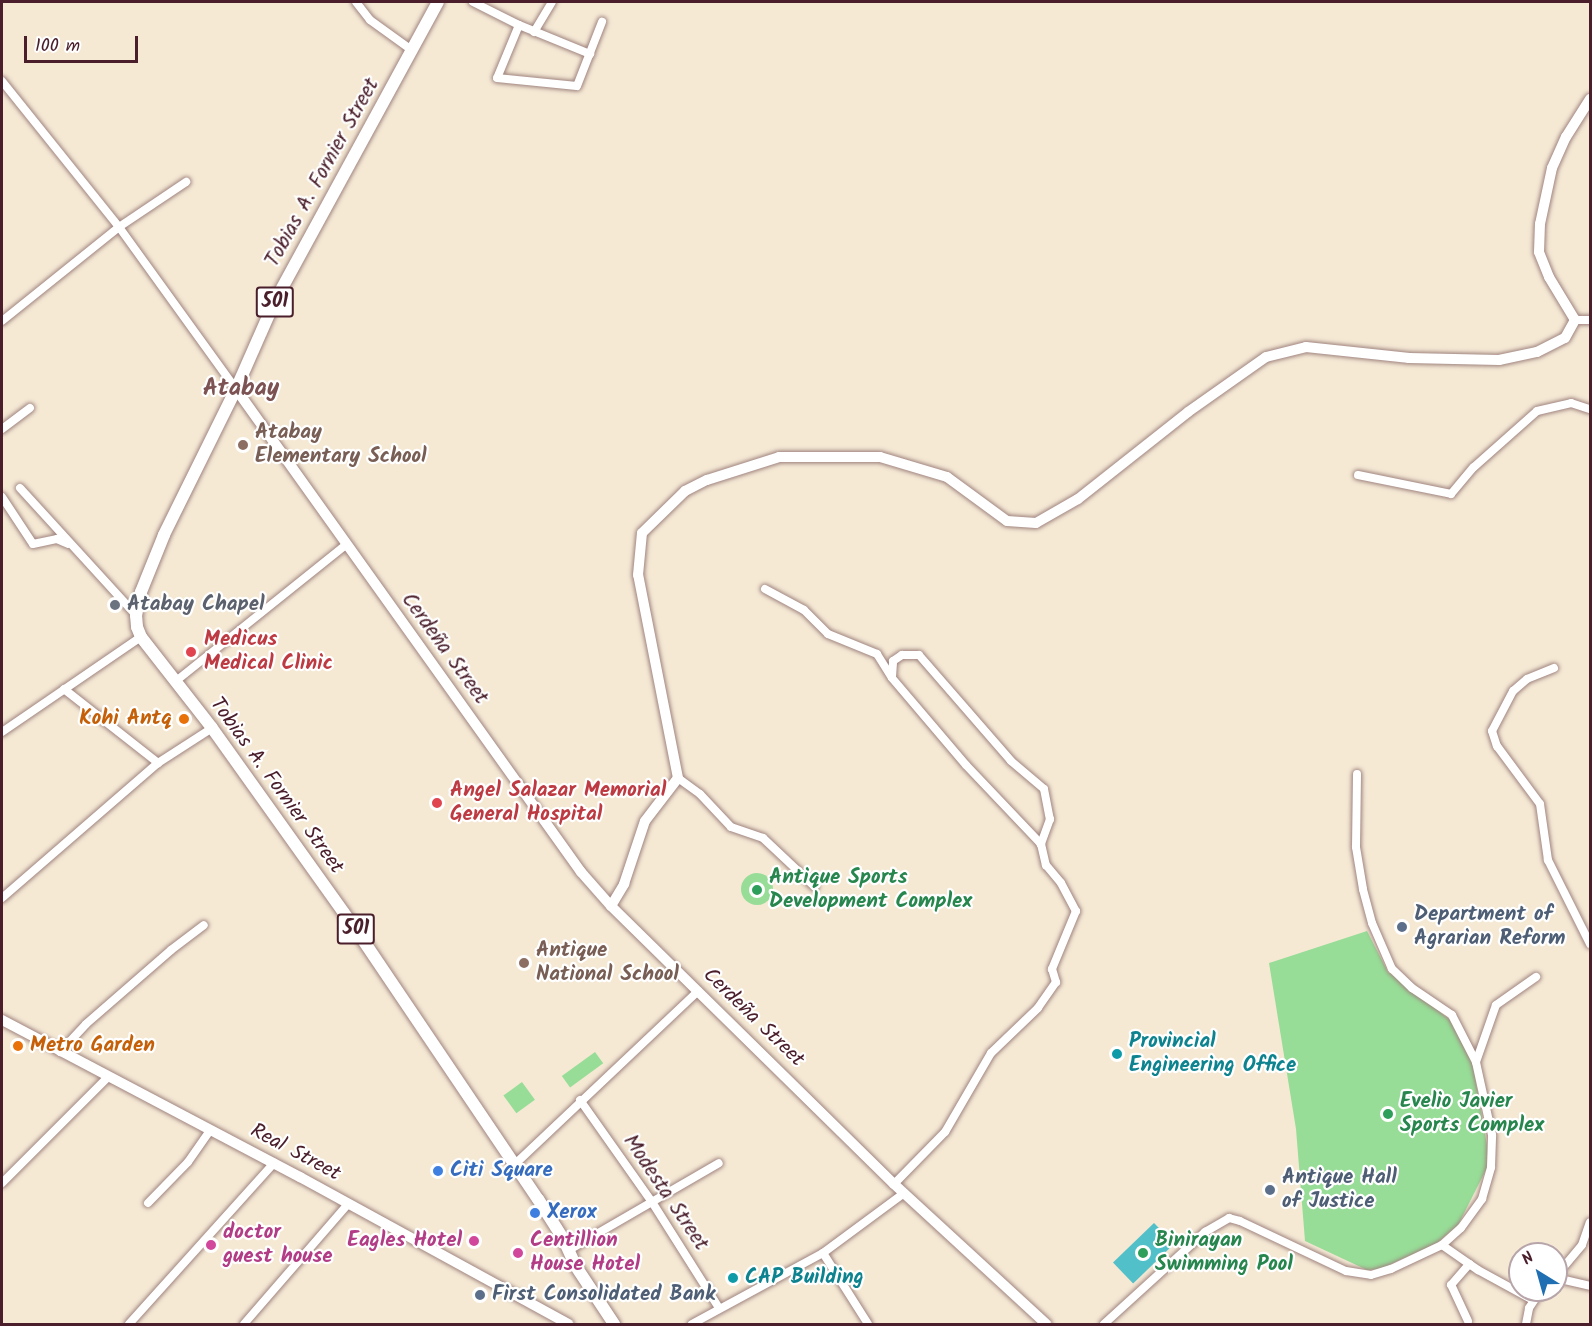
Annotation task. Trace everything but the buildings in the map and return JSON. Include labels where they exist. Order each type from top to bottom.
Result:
[{"type":"main road","name":"Tobias A. Fornier Street","points":[[438,2],[274,303],[236,389],[164,536],[141,592],[136,615],[141,637],[212,728],[357,930],[569,1250],[578,1259],[621,1324]]},
{"type":"main road","points":[[611,906],[624,884],[645,821],[678,778],[638,575],[642,533],[685,491],[707,480],[779,457],[880,457],[946,477],[1007,521],[1036,523],[1078,499],[1188,412],[1266,357],[1306,347],[1409,358],[1499,360],[1537,352],[1564,338],[1575,320],[1549,277],[1539,252],[1540,224],[1552,168],[1566,137],[1590,99]]},
{"type":"main road","name":"Cerdeña Street","points":[[236,389],[581,872],[611,906],[894,1184],[1046,1324]]},
{"type":"main road","name":"Real Street","points":[[2,1020],[274,1163],[568,1324]]},
{"type":"main road","name":"Tobias A. Fornier Street","points":[[569,1250],[575,1265],[614,1324]]},
{"type":"street","points":[[356,2],[370,20],[412,51]]},
{"type":"street","points":[[474,2],[519,26],[590,54]]},
{"type":"street","points":[[534,32],[552,2]]},
{"type":"street","points":[[519,26],[497,78],[577,86],[602,22]]},
{"type":"street","points":[[2,81],[119,227],[236,389]]},
{"type":"street","points":[[2,321],[119,227],[186,183]]},
{"type":"street","points":[[1575,320],[1590,320]]},
{"type":"street","points":[[1358,474],[1451,494],[1474,467],[1537,411],[1570,403],[1590,409]]},
{"type":"street","points":[[2,429],[30,408]]},
{"type":"street","points":[[20,488],[136,615]]},
{"type":"street","points":[[2,497],[33,544],[57,539],[73,545]]},
{"type":"street","points":[[176,681],[294,584],[346,545]]},
{"type":"street","points":[[765,589],[804,609],[828,634],[877,654],[892,678],[966,765],[1041,844],[1046,865],[1061,883],[1076,911],[1052,969],[1056,982],[1038,1008],[991,1053],[945,1132],[894,1184]]},
{"type":"street","points":[[2,732],[141,637]]},
{"type":"street","points":[[892,678],[893,661],[902,655],[919,655],[1011,761],[1044,789],[1050,819],[1041,844]]},
{"type":"street","points":[[1554,668],[1527,680],[1513,691],[1492,731],[1497,746],[1540,804],[1548,860],[1590,944]]},
{"type":"street","points":[[64,689],[158,763]]},
{"type":"street","points":[[2,898],[158,763],[212,728]]},
{"type":"street","points":[[1104,1324],[1205,1232],[1229,1218],[1358,1275],[1371,1275],[1391,1269],[1442,1245],[1461,1228],[1482,1199],[1491,1167],[1492,1135],[1476,1062],[1452,1015],[1412,988],[1392,969],[1372,923],[1363,889],[1356,847],[1357,774]]},
{"type":"street","points":[[678,778],[700,794],[731,827],[763,838],[815,887]]},
{"type":"street","points":[[60,1052],[86,1024],[171,950],[204,925]]},
{"type":"street","points":[[1476,1062],[1496,1005],[1536,976]]},
{"type":"street","points":[[513,1166],[580,1100],[698,991]]},
{"type":"street","points":[[2,1183],[108,1077]]},
{"type":"street","name":"Modesta Street","points":[[580,1100],[652,1202],[719,1308]]},
{"type":"street","points":[[148,1203],[188,1162],[210,1130]]},
{"type":"street","points":[[129,1324],[274,1163]]},
{"type":"street","points":[[569,1250],[719,1163]]},
{"type":"street","points":[[692,1324],[823,1253],[904,1193]]},
{"type":"street","points":[[244,1324],[348,1204]]},
{"type":"street","points":[[1568,1262],[1582,1245],[1590,1222]]},
{"type":"street","points":[[1442,1245],[1468,1264],[1508,1286]]},
{"type":"street","points":[[823,1253],[868,1324]]},
{"type":"street","points":[[1468,1264],[1451,1285],[1468,1321]]},
{"type":"street","points":[[1568,1280],[1590,1286]]},
{"type":"street","points":[[1526,1324],[1532,1302]]},
{"type":"green space","name":"Antique Sports Development Complex","points":[[757,873],[768,878],[773,889],[768,900],[757,905],[746,900],[741,889],[746,878]]},
{"type":"green space","name":"Evelio Javier Sports Complex","points":[[1367,931],[1388,972],[1450,1020],[1460,1035],[1472,1060],[1490,1162],[1458,1225],[1437,1243],[1380,1269],[1367,1270],[1305,1241],[1296,1129],[1269,963]]},
{"type":"green space","points":[[595,1052],[603,1063],[570,1087],[562,1076]]},
{"type":"green space","points":[[522,1082],[535,1100],[516,1113],[503,1096]]},
{"type":"water","name":"Binirayan Swimming Pool","points":[[1154,1223],[1174,1244],[1133,1283],[1113,1263]]},
{"type":"place","name":"Atabay Elementary School","points":[[243,445]]},
{"type":"place","name":"Atabay Chapel","points":[[115,605]]},
{"type":"place","name":"Medicus Medical Clinic","points":[[191,652]]},
{"type":"place","name":"Kohi Antq","points":[[184,719]]},
{"type":"place","name":"Angel Salazar Memorial General Hospital","points":[[437,803]]},
{"type":"place","name":"Antique Sports Development Complex","points":[[757,890]]},
{"type":"place","name":"Department of Agrarian Reform","points":[[1402,927]]},
{"type":"place","name":"Antique National School","points":[[524,963]]},
{"type":"place","name":"Metro Garden","points":[[18,1046]]},
{"type":"place","name":"Provincial Engineering Office","points":[[1117,1054]]},
{"type":"place","name":"Evelio Javier Sports Complex","points":[[1388,1114]]},
{"type":"place","name":"Citi Square","points":[[438,1171]]},
{"type":"place","name":"Antique Hall of Justice","points":[[1270,1190]]},
{"type":"place","name":"Xerox","points":[[535,1213]]},
{"type":"place","name":"Eagles Hotel","points":[[474,1241]]},
{"type":"place","name":"doctor guest house","points":[[211,1245]]},
{"type":"place","name":"Centillion House Hotel","points":[[518,1253]]},
{"type":"place","name":"Binirayan Swimming Pool","points":[[1143,1253]]},
{"type":"place","name":"CAP Building","points":[[733,1278]]},
{"type":"place","name":"First Consolidated Bank","points":[[480,1295]]},
{"type":"district","name":"Atabay","points":[[241,389]]}]
